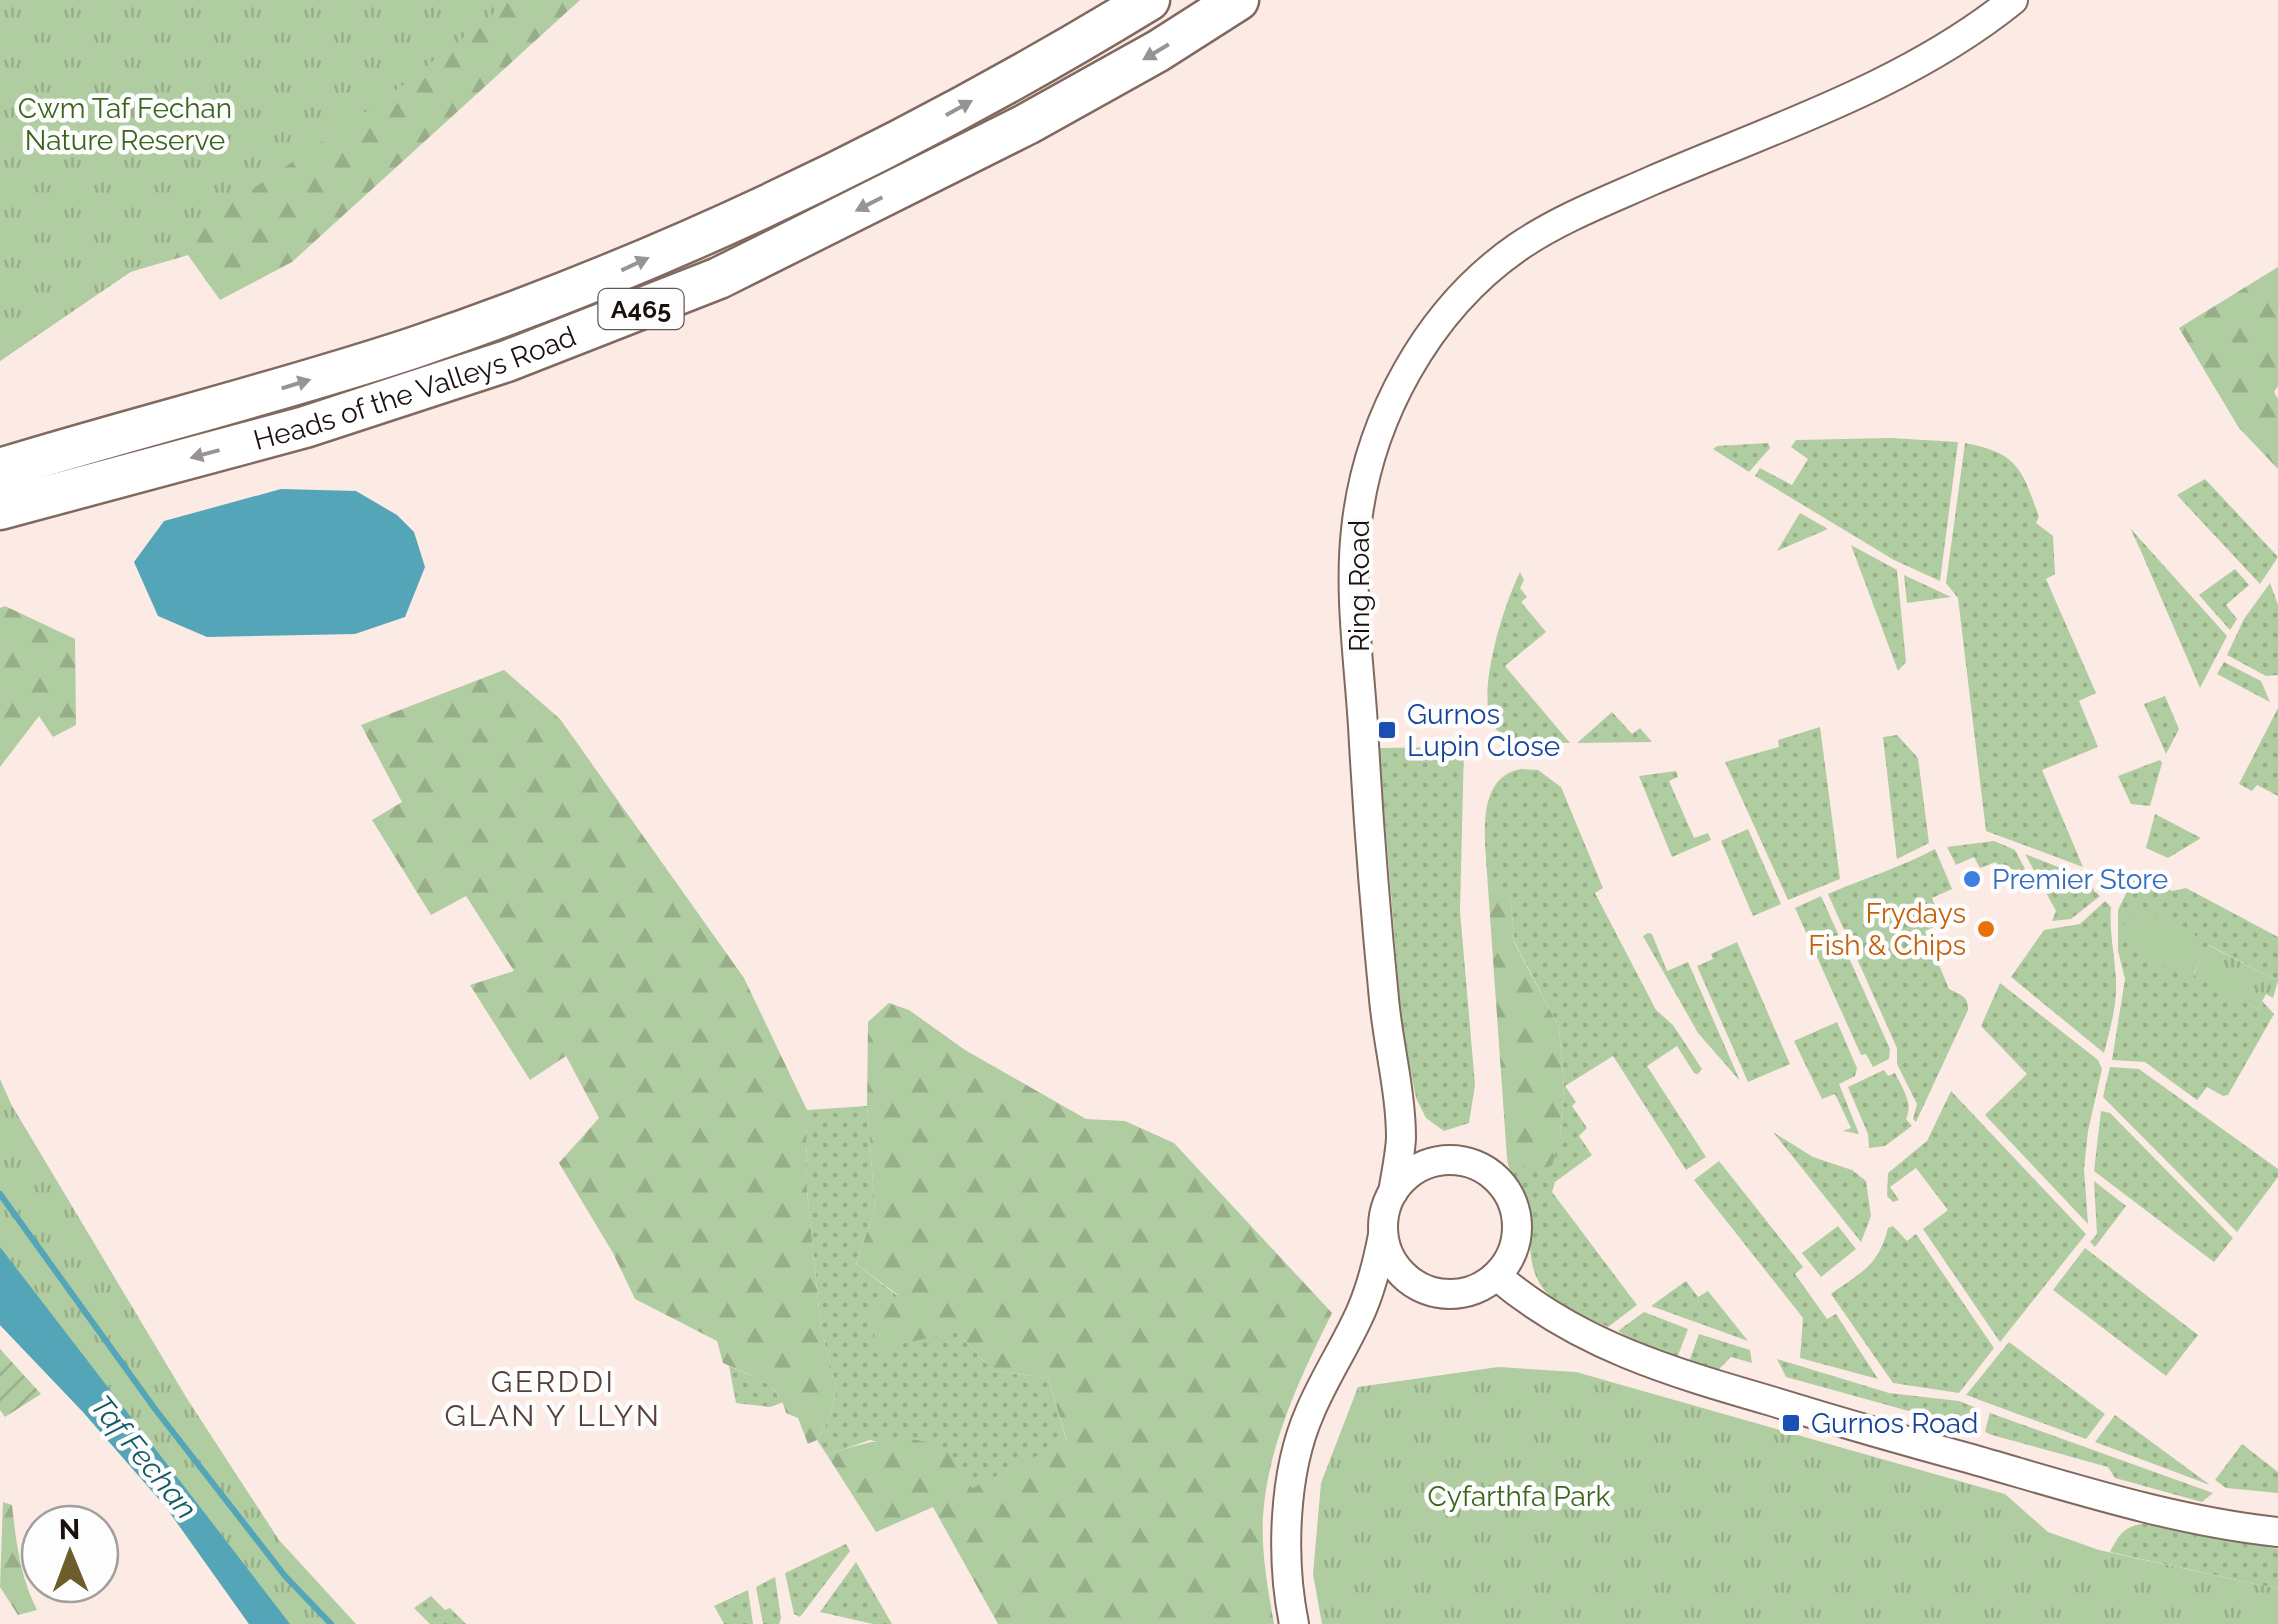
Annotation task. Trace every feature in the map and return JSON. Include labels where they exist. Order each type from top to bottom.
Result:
[{"type":"highway","name":"Heads of the Valleys Road","points":[[0,468],[413,348],[610,276],[918,130],[1149,0]]},
{"type":"highway","name":"Heads of the Valleys Road","points":[[0,509],[323,421],[507,361],[718,278],[1027,124],[1158,51],[1238,0]]},
{"type":"street","name":"Ring Road","points":[[1393,1192],[1400,1140],[1399,1110],[1373,892],[1355,548],[1360,497],[1373,445],[1412,362],[1444,316],[1480,277],[1519,246],[1573,215],[1917,66],[1974,32],[2013,0]]},
{"type":"street","name":"Ring Road","points":[[1399,1110],[1412,1133],[1451,1161]]},
{"type":"street","points":[[1437,1161],[1477,1165],[1506,1189],[1518,1219],[1514,1250],[1497,1276],[1478,1290],[1455,1295],[1432,1293],[1411,1283],[1395,1266],[1385,1246],[1386,1203],[1393,1192],[1415,1170],[1437,1161]]},
{"type":"street","points":[[1294,1624],[1286,1543],[1292,1482],[1308,1416],[1372,1286],[1384,1235]]},
{"type":"street","points":[[1497,1276],[1532,1306],[1588,1337],[1679,1374],[2111,1498],[2202,1520],[2278,1532]]},
{"type":"street","points":[[1360,1314],[1402,1291],[1422,1288]]},
{"type":"green space","name":"Cwm Taf Fechan Nature Reserve","points":[[0,0],[511,0],[386,98],[0,361]]},
{"type":"green space","points":[[392,0],[580,0],[292,262],[220,300],[188,255],[127,273],[0,361],[0,282]]},
{"type":"green space","points":[[2278,267],[2278,386],[2274,392],[2278,399],[2278,469],[2239,428],[2179,328]]},
{"type":"green space","points":[[1891,438],[1958,442],[1940,581],[1894,560],[1755,476],[1760,468],[1792,485],[1808,459],[1791,447],[1796,440]]},
{"type":"green space","points":[[1768,443],[1770,448],[1749,472],[1713,449],[1717,446]]},
{"type":"green space","points":[[1965,443],[1997,452],[2016,466],[2039,517],[2036,523],[2053,536],[2055,574],[2046,579],[2096,693],[2079,701],[2098,747],[2042,770],[2083,867],[1986,831],[1958,598],[1946,583]]},
{"type":"green space","points":[[2205,479],[2278,557],[2260,584],[2177,495]]},
{"type":"green space","points":[[1800,513],[1828,529],[1777,551]]},
{"type":"green space","points":[[2130,528],[2227,636],[2200,688],[2140,549]]},
{"type":"green space","points":[[1851,545],[1897,570],[1906,662],[1898,671]]},
{"type":"green space","points":[[2235,569],[2249,585],[2226,605],[2237,619],[2230,630],[2199,595]]},
{"type":"green space","points":[[1520,572],[1524,580],[1520,588],[1527,597],[1521,602],[1546,632],[1505,666],[1570,743],[1510,741],[1494,727],[1488,710],[1494,648]]},
{"type":"green space","points":[[1904,575],[1951,597],[1907,603]]},
{"type":"green space","points":[[2270,583],[2278,605],[2278,675],[2266,676],[2227,655],[2244,619]]},
{"type":"green space","points":[[5,606],[75,639],[76,725],[53,737],[39,716],[0,767],[0,608]]},
{"type":"green space","points":[[2224,662],[2261,681],[2270,702],[2217,674]]},
{"type":"green space","points":[[504,670],[560,719],[744,978],[807,1110],[806,1181],[821,1329],[837,1389],[829,1419],[817,1440],[808,1444],[798,1418],[786,1413],[777,1393],[762,1380],[723,1363],[717,1341],[635,1299],[613,1253],[559,1163],[599,1118],[566,1056],[530,1080],[470,985],[514,971],[466,896],[431,915],[372,820],[402,802],[361,725]]},
{"type":"green space","points":[[2165,696],[2179,729],[2166,754],[2144,704]]},
{"type":"green space","points":[[2278,708],[2278,796],[2257,785],[2252,791],[2239,784]]},
{"type":"green space","points":[[1612,712],[1632,734],[1640,728],[1652,742],[1577,743]]},
{"type":"green space","points":[[1820,727],[1840,879],[1788,900],[1725,762],[1779,747],[1778,740]]},
{"type":"green space","points":[[1897,735],[1918,758],[1929,843],[1897,859],[1883,737]]},
{"type":"green space","points":[[1464,747],[1460,911],[1475,1085],[1469,1123],[1444,1131],[1426,1118],[1416,1098],[1402,1028],[1379,748]]},
{"type":"green space","points":[[2160,760],[2150,806],[2131,804],[2118,776]]},
{"type":"green space","points":[[1521,769],[1538,770],[1561,787],[1603,888],[1595,893],[1656,1010],[1673,1025],[1702,1069],[1694,1073],[1677,1046],[1647,1066],[1706,1157],[1686,1170],[1613,1056],[1565,1086],[1576,1102],[1572,1106],[1587,1128],[1579,1136],[1592,1155],[1555,1182],[1552,1192],[1637,1305],[1608,1327],[1569,1309],[1540,1284],[1531,1256],[1527,1200],[1507,1158],[1537,1171],[1560,1136],[1564,1086],[1559,1027],[1514,941],[1510,891],[1488,888],[1488,801],[1505,775]]},
{"type":"green space","points":[[1676,771],[1678,777],[1669,781],[1694,838],[1708,833],[1711,840],[1672,857],[1639,776]]},
{"type":"green space","points":[[2155,814],[2201,838],[2168,858],[2146,848]]},
{"type":"green space","points":[[1748,829],[1781,904],[1753,916],[1721,841]]},
{"type":"green space","points":[[1994,841],[2015,850],[2025,869],[2012,876],[2015,882],[2010,890],[1996,862],[1980,868],[1974,857],[1956,865],[1947,847]]},
{"type":"green space","points":[[1935,849],[1952,889],[1932,898],[1942,923],[1925,931],[1949,989],[1965,999],[1968,1010],[1916,1122],[1913,1119],[1917,1104],[1897,1064],[1897,1048],[1828,894]]},
{"type":"green space","points":[[2025,854],[2089,879],[2100,896],[2071,919],[2052,921],[2056,911]]},
{"type":"green space","points":[[2142,875],[2172,891],[2186,888],[2278,937],[2278,981],[2209,945],[2193,974],[2258,1009],[2262,1001],[2274,1014],[2228,1095],[2207,1087],[2197,1100],[2145,1062],[2112,1060],[2125,979],[2118,951],[2118,910],[2134,877]]},
{"type":"green space","points":[[1488,888],[1510,890],[1514,942],[1559,1027],[1564,1086],[1560,1136],[1552,1165],[1537,1172],[1507,1158]]},
{"type":"green space","points":[[1821,896],[1890,1049],[1889,1059],[1873,1067],[1866,1054],[1861,1055],[1795,908]]},
{"type":"green space","points":[[2105,901],[2111,907],[2116,990],[2104,1053],[2011,977],[2044,930],[2080,924]]},
{"type":"green space","points":[[2151,911],[2191,930],[2202,944],[2198,960],[2186,970],[2161,966],[2129,946],[2122,928],[2129,914]]},
{"type":"green space","points":[[1652,934],[1667,971],[1688,962],[1740,1081],[1698,1033],[1643,936]]},
{"type":"green space","points":[[1737,942],[1790,1064],[1748,1082],[1697,966],[1713,959],[1711,954]]},
{"type":"green space","points":[[2208,945],[2278,981],[2273,998],[2266,994],[2258,1009],[2193,975]]},
{"type":"green space","points":[[2000,983],[2098,1060],[2102,1069],[2084,1169],[2088,1224],[1985,1115],[2027,1074],[1981,1026]]},
{"type":"green space","points":[[889,1003],[909,1010],[965,1050],[1086,1119],[1125,1121],[1174,1143],[1332,1313],[1288,1411],[1266,1489],[1263,1543],[1274,1624],[998,1624],[933,1507],[876,1532],[827,1455],[876,1441],[927,1442],[957,1460],[972,1488],[1067,1441],[1048,1378],[993,1371],[957,1332],[877,1349],[870,1311],[898,1295],[856,1264],[875,1209],[867,1106],[868,1022]]},
{"type":"green space","points":[[1837,1022],[1857,1068],[1855,1076],[1839,1084],[1859,1134],[1843,1131],[1851,1128],[1835,1094],[1822,1099],[1794,1041]]},
{"type":"green space","points":[[2110,1067],[2139,1069],[2278,1169],[2278,1177],[2237,1232],[2103,1097]]},
{"type":"green space","points":[[1884,1070],[1888,1076],[1895,1073],[1904,1090],[1909,1107],[1906,1119],[1912,1126],[1885,1146],[1869,1148],[1868,1134],[1848,1087]]},
{"type":"green space","points":[[0,1079],[11,1104],[186,1397],[279,1540],[356,1624],[249,1624],[165,1506],[0,1325]]},
{"type":"green space","points":[[1951,1091],[2086,1234],[2000,1342],[1923,1229],[1948,1210],[1916,1168],[1890,1187],[1899,1200],[1893,1202],[1887,1196],[1888,1173],[1927,1141]]},
{"type":"green space","points":[[867,1106],[875,1209],[856,1264],[898,1296],[923,1337],[957,1332],[993,1371],[1048,1378],[1067,1442],[972,1488],[957,1460],[870,1440],[827,1455],[817,1440],[829,1419],[837,1389],[821,1329],[806,1181],[807,1110]]},
{"type":"green space","points":[[2101,1111],[2110,1113],[2233,1238],[2214,1262],[2094,1171]]},
{"type":"green space","points":[[1773,1132],[1813,1157],[1852,1170],[1866,1181],[1871,1216],[1861,1242]]},
{"type":"green space","points":[[1719,1161],[1803,1267],[1795,1274],[1827,1319],[1836,1314],[1878,1379],[1800,1358],[1803,1318],[1694,1180]]},
{"type":"green space","points":[[2094,1181],[2126,1206],[2095,1247],[2090,1242],[2097,1234]]},
{"type":"green space","points":[[1838,1226],[1856,1249],[1821,1277],[1802,1253]]},
{"type":"green space","points":[[1893,1226],[1907,1241],[1916,1234],[1994,1348],[1959,1393],[1893,1383],[1831,1294],[1874,1260],[1888,1228]]},
{"type":"green space","points":[[2085,1248],[2198,1335],[2166,1376],[2053,1290]]},
{"type":"green space","points":[[1686,1281],[1698,1297],[1708,1291],[1748,1341],[1651,1306]]},
{"type":"green space","points":[[1644,1312],[1688,1329],[1677,1358],[1618,1331]]},
{"type":"green space","points":[[1699,1334],[1750,1350],[1752,1363],[1731,1357],[1717,1371],[1689,1362]]},
{"type":"green space","points":[[2009,1342],[2105,1414],[2086,1439],[1966,1395]]},
{"type":"green space","points":[[0,1349],[41,1394],[5,1417],[0,1410]]},
{"type":"green space","points":[[1777,1359],[1889,1393],[1959,1401],[1979,1409],[1974,1429],[1786,1377]]},
{"type":"green space","points":[[729,1366],[767,1382],[784,1402],[770,1407],[736,1403]]},
{"type":"green space","name":"Cyfarthfa Park","points":[[1498,1367],[1576,1372],[2005,1494],[2048,1532],[2099,1550],[2278,1589],[2278,1624],[1322,1624],[1313,1574],[1321,1483],[1358,1387]]},
{"type":"green space","points":[[1990,1412],[2213,1493],[2202,1502],[2115,1478],[2108,1467],[1992,1435],[1985,1432]]},
{"type":"green space","points":[[2115,1415],[2210,1485],[2095,1442]]},
{"type":"green space","points":[[2242,1444],[2278,1472],[2278,1493],[2226,1488],[2215,1480]]},
{"type":"green space","points":[[3,1502],[12,1505],[20,1559],[20,1604],[34,1604],[37,1610],[18,1615],[0,1587]]},
{"type":"green space","points":[[2149,1523],[2278,1549],[2278,1589],[2110,1552],[2125,1531]]},
{"type":"green space","points":[[846,1544],[850,1551],[800,1617],[794,1614],[785,1573]]},
{"type":"green space","points":[[856,1562],[892,1624],[873,1624],[820,1612]]},
{"type":"green space","points":[[775,1577],[781,1618],[779,1624],[763,1624],[756,1587]]},
{"type":"green space","points":[[748,1590],[753,1624],[724,1624],[714,1606]]},
{"type":"green space","points":[[431,1596],[466,1624],[430,1624],[414,1608]]},
{"type":"water","points":[[281,489],[356,491],[397,515],[414,532],[425,567],[405,617],[355,634],[207,637],[158,616],[134,562],[164,521]]},
{"type":"water","name":"Taf Fechan","points":[[0,1247],[290,1624],[249,1624],[165,1506],[0,1325]]},
{"type":"waterway","points":[[0,1194],[155,1409],[285,1576],[331,1624]]},
{"type":"place","name":"Gurnos Lupin Close","points":[[1387,730]]},
{"type":"place","name":"Premier Store","points":[[1972,879]]},
{"type":"place","name":"Frydays Fish & Chips","points":[[1986,929]]},
{"type":"place","name":"Gurnos Road","points":[[1791,1423]]},
{"type":"district","name":"GERDDI GLAN Y LLYN","points":[[553,1398]]}]
